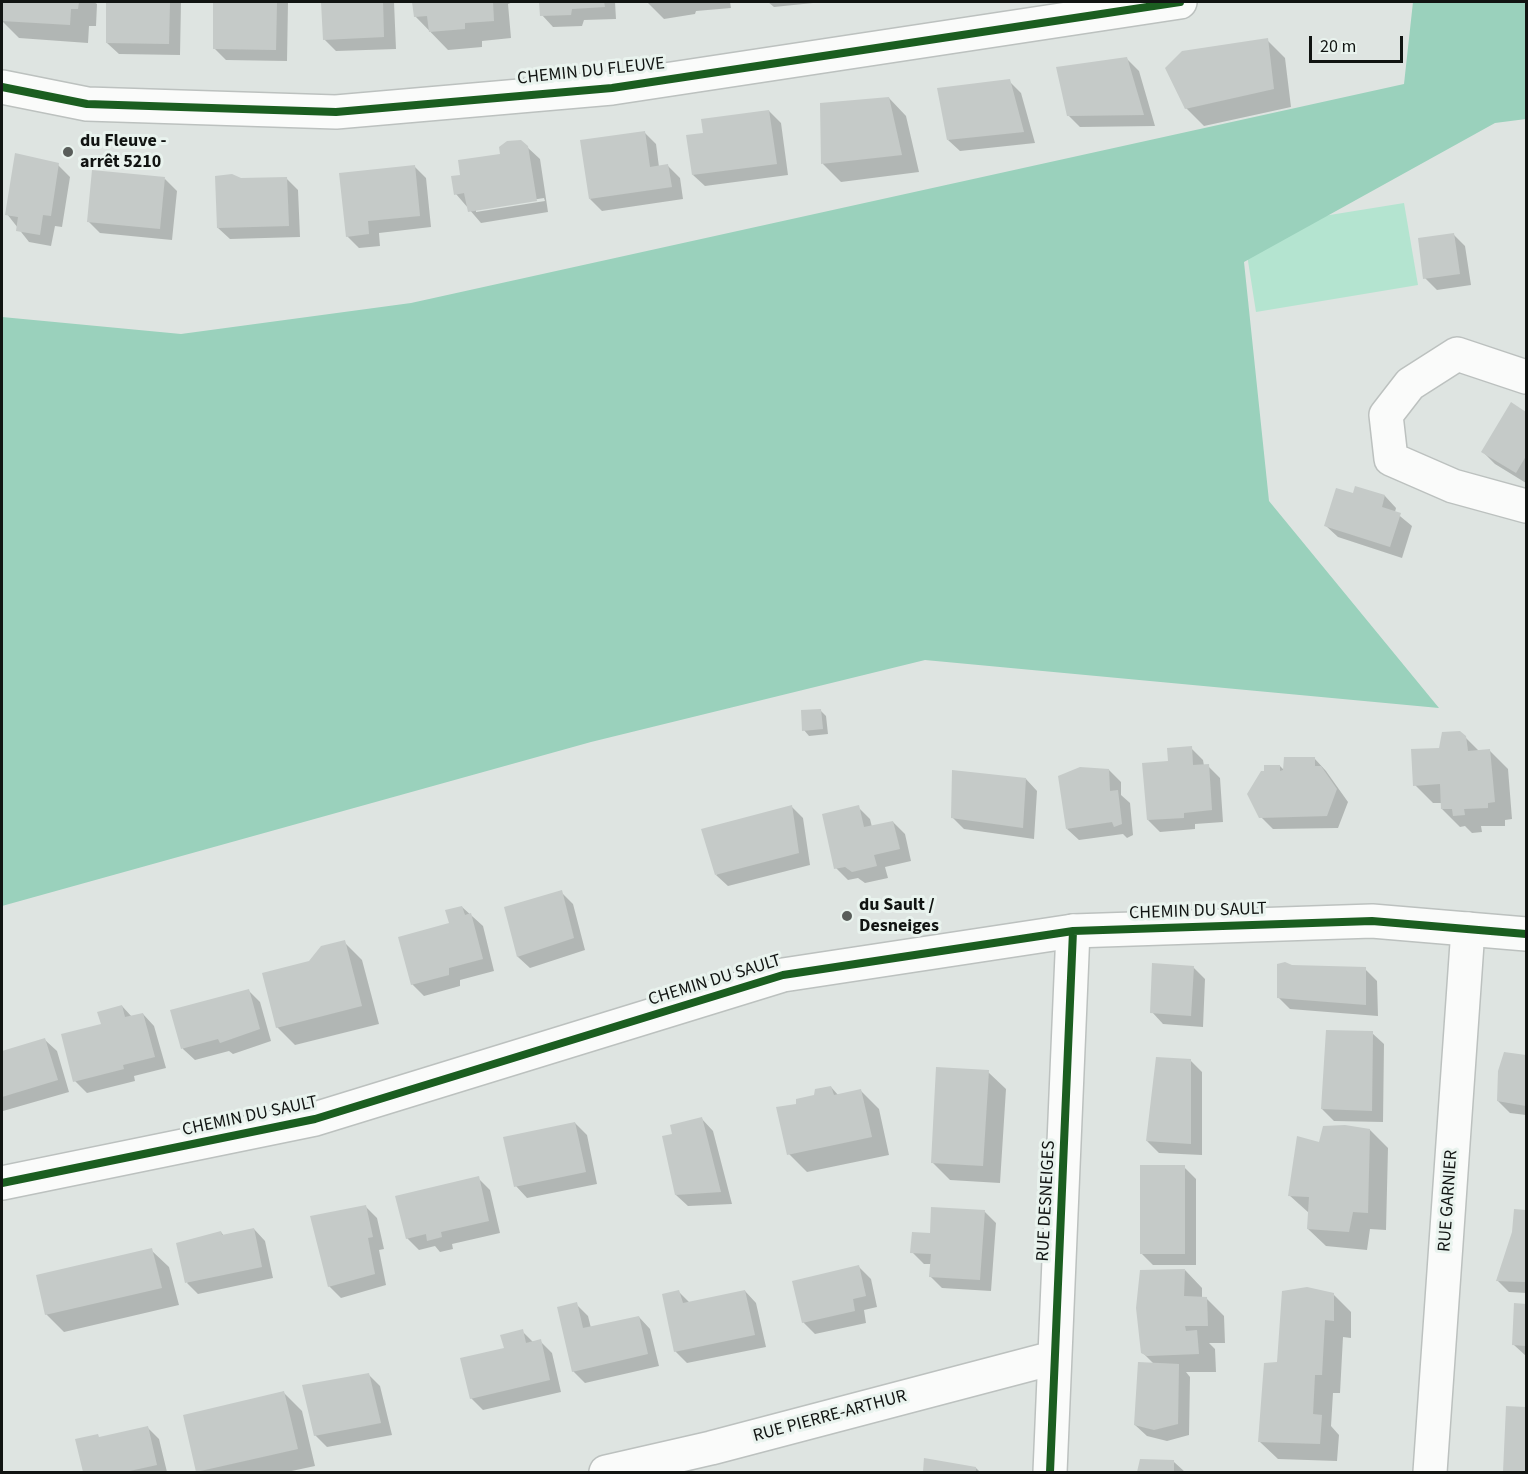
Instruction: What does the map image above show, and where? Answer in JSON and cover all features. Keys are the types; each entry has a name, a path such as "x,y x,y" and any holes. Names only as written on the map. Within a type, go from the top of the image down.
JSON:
{"street":[{"name":"CHEMIN DU FLEUVE","path":"2,87 87,104 336,112 612,88 1180,2"},
{"path":"1527,377 1456,354 1410,384 1386,415 1391,459 1453,486 1527,506"},
{"name":"CHEMIN DU SAULT","path":"2,1184 315,1119 783,975 1073,931 1372,921 1527,934"},
{"name":"RUE GARNIER","path":"1430,1473 1468,929"},
{"name":"RUE DESNEIGES","path":"1050,1473 1053,1358 1073,931"},
{"name":"RUE PIERRE-ARTHUR","path":"606,1473 712,1460 1053,1358"}],"green space":[{"path":"1413,2 1526,2 1526,119 1495,123 1244,262 1269,501 1439,708 925,660 591,742 2,906 2,317 181,334 411,303 1404,84"},
{"path":"1404,203 1418,285 1256,312 1243,229"}],"building":[{"path":"2,2 79,2 78,9 71,9 70,25 2,21"},
{"path":"106,2 170,2 169,44 106,43"},
{"path":"213,2 277,2 276,50 213,49"},
{"path":"321,2 383,2 384,37 323,40"},
{"path":"412,2 493,2 494,21 465,23 465,29 429,32 427,16 414,17"},
{"path":"539,2 604,2 605,7 572,9 571,15 540,16"},
{"path":"1268,38 1274,89 1185,109 1165,68 1182,51"},
{"path":"1127,57 1144,115 1067,116 1056,67"},
{"path":"1010,79 1024,132 947,140 937,88"},
{"path":"889,97 902,155 821,164 820,103"},
{"path":"769,110 777,164 692,175 686,135 703,133 701,119"},
{"path":"645,131 650,167 668,164 672,187 589,199 580,140"},
{"path":"521,140 528,146 537,201 468,212 464,193 454,195 451,176 460,175 458,160 500,154 499,147 507,141"},
{"path":"15,153 59,163 51,216 43,215 40,235 16,231 18,217 5,215"},
{"path":"415,165 420,216 368,221 369,234 346,237 339,173"},
{"path":"92,170 165,177 160,229 87,222"},
{"path":"232,174 241,178 287,177 289,226 217,228 215,176"},
{"path":"1454,233 1460,274 1423,279 1418,238"},
{"path":"1511,402 1526,412 1526,456 1516,473 1481,452"},
{"path":"1355,486 1385,495 1382,507 1401,513 1390,547 1324,526 1336,488 1353,493"},
{"path":"821,709 823,729 802,731 801,710"},
{"path":"1460,731 1466,736 1468,751 1490,749 1495,802 1488,803 1488,808 1464,809 1465,815 1453,816 1452,809 1441,809 1440,784 1413,786 1411,749 1439,748 1442,732"},
{"path":"1192,746 1193,765 1209,764 1212,810 1184,813 1184,818 1147,820 1142,763 1168,761 1167,748"},
{"path":"1284,757 1315,757 1315,766 1321,766 1337,789 1327,816 1259,818 1247,794 1261,771 1264,771 1264,765 1280,765 1280,771 1283,770"},
{"path":"1080,767 1109,769 1110,791 1118,790 1122,824 1114,827 1112,822 1066,829 1058,776"},
{"path":"952,770 1026,778 1023,828 951,818"},
{"path":"792,805 799,853 715,875 701,829"},
{"path":"859,805 864,827 893,821 900,849 874,855 877,866 852,872 845,867 834,869 822,814"},
{"path":"562,890 574,938 517,957 504,907"},
{"path":"462,906 465,915 471,913 483,959 449,968 449,975 411,985 398,937 449,923 445,910"},
{"path":"345,940 362,1006 276,1028 262,973 309,961 321,946"},
{"path":"1285,962 1292,965 1366,967 1366,1005 1277,998 1277,964"},
{"path":"1152,963 1194,966 1191,1016 1150,1013"},
{"path":"249,989 260,1029 220,1043 218,1039 181,1049 170,1010"},
{"path":"122,1005 125,1017 143,1013 155,1057 123,1065 124,1069 73,1082 61,1034 101,1024 97,1012"},
{"path":"1326,1030 1373,1031 1372,1111 1321,1109"},
{"path":"45,1038 58,1080 2,1097 2,1051"},
{"path":"1504,1052 1526,1055 1526,1106 1497,1101 1498,1071"},
{"path":"1156,1057 1191,1059 1191,1144 1146,1141"},
{"path":"936,1067 989,1070 983,1166 931,1163"},
{"path":"831,1086 834,1095 861,1089 872,1137 787,1155 776,1107 796,1104 796,1099 814,1095 815,1089"},
{"path":"702,1117 721,1192 675,1195 662,1136 672,1134 670,1125"},
{"path":"575,1122 586,1172 514,1187 503,1137"},
{"path":"1345,1125 1370,1129 1368,1213 1353,1212 1349,1232 1307,1229 1309,1197 1288,1196 1297,1136 1319,1142 1323,1126"},
{"path":"1140,1165 1185,1165 1185,1254 1140,1254"},
{"path":"479,1176 489,1221 441,1232 442,1237 427,1241 426,1234 406,1239 395,1196"},
{"path":"366,1205 373,1237 368,1238 375,1274 328,1287 310,1216"},
{"path":"931,1207 985,1210 980,1280 929,1277 931,1254 910,1253 912,1232 930,1233"},
{"path":"1514,1209 1526,1210 1526,1282 1496,1281 1512,1232"},
{"path":"254,1228 262,1267 185,1283 176,1243 221,1231 222,1235"},
{"path":"152,1248 162,1288 45,1315 36,1275"},
{"path":"859,1265 866,1296 853,1299 855,1311 802,1323 792,1281"},
{"path":"1185,1269 1184,1296 1207,1297 1208,1326 1185,1326 1186,1331 1197,1330 1199,1354 1147,1356 1141,1353 1136,1308 1140,1270"},
{"path":"1307,1287 1334,1293 1334,1321 1325,1320 1322,1375 1315,1375 1313,1414 1322,1415 1320,1444 1258,1442 1264,1363 1277,1362 1282,1291"},
{"path":"679,1290 683,1303 745,1290 755,1335 674,1352 662,1294"},
{"path":"577,1302 583,1328 639,1316 648,1354 572,1372 557,1307"},
{"path":"1514,1303 1526,1304 1526,1346 1512,1345"},
{"path":"523,1329 526,1343 541,1339 550,1380 470,1399 460,1358 504,1348 500,1335"},
{"path":"1138,1362 1179,1364 1178,1424 1154,1430 1134,1425"},
{"path":"369,1373 381,1423 314,1436 302,1385"},
{"path":"284,1391 298,1449 196,1472 183,1415"},
{"path":"1506,1406 1526,1407 1526,1472 1503,1472"},
{"path":"148,1426 157,1465 125,1472 83,1472 75,1439 98,1434 99,1437"},
{"path":"924,1458 976,1467 976,1472 923,1472"},
{"path":"1140,1459 1174,1460 1174,1472 1137,1472"}],"cycle path":[{"path":"2,87 87,104 336,112 612,88 1180,2"},
{"path":"2,1183 315,1119 783,975 1073,931 1372,921 1526,934"},
{"path":"1050,1472 1073,931"}],"place":[{"name":"du Fleuve - arrêt 5210","path":"68,152"},
{"name":"du Sault / Desneiges","path":"847,916"}]}
